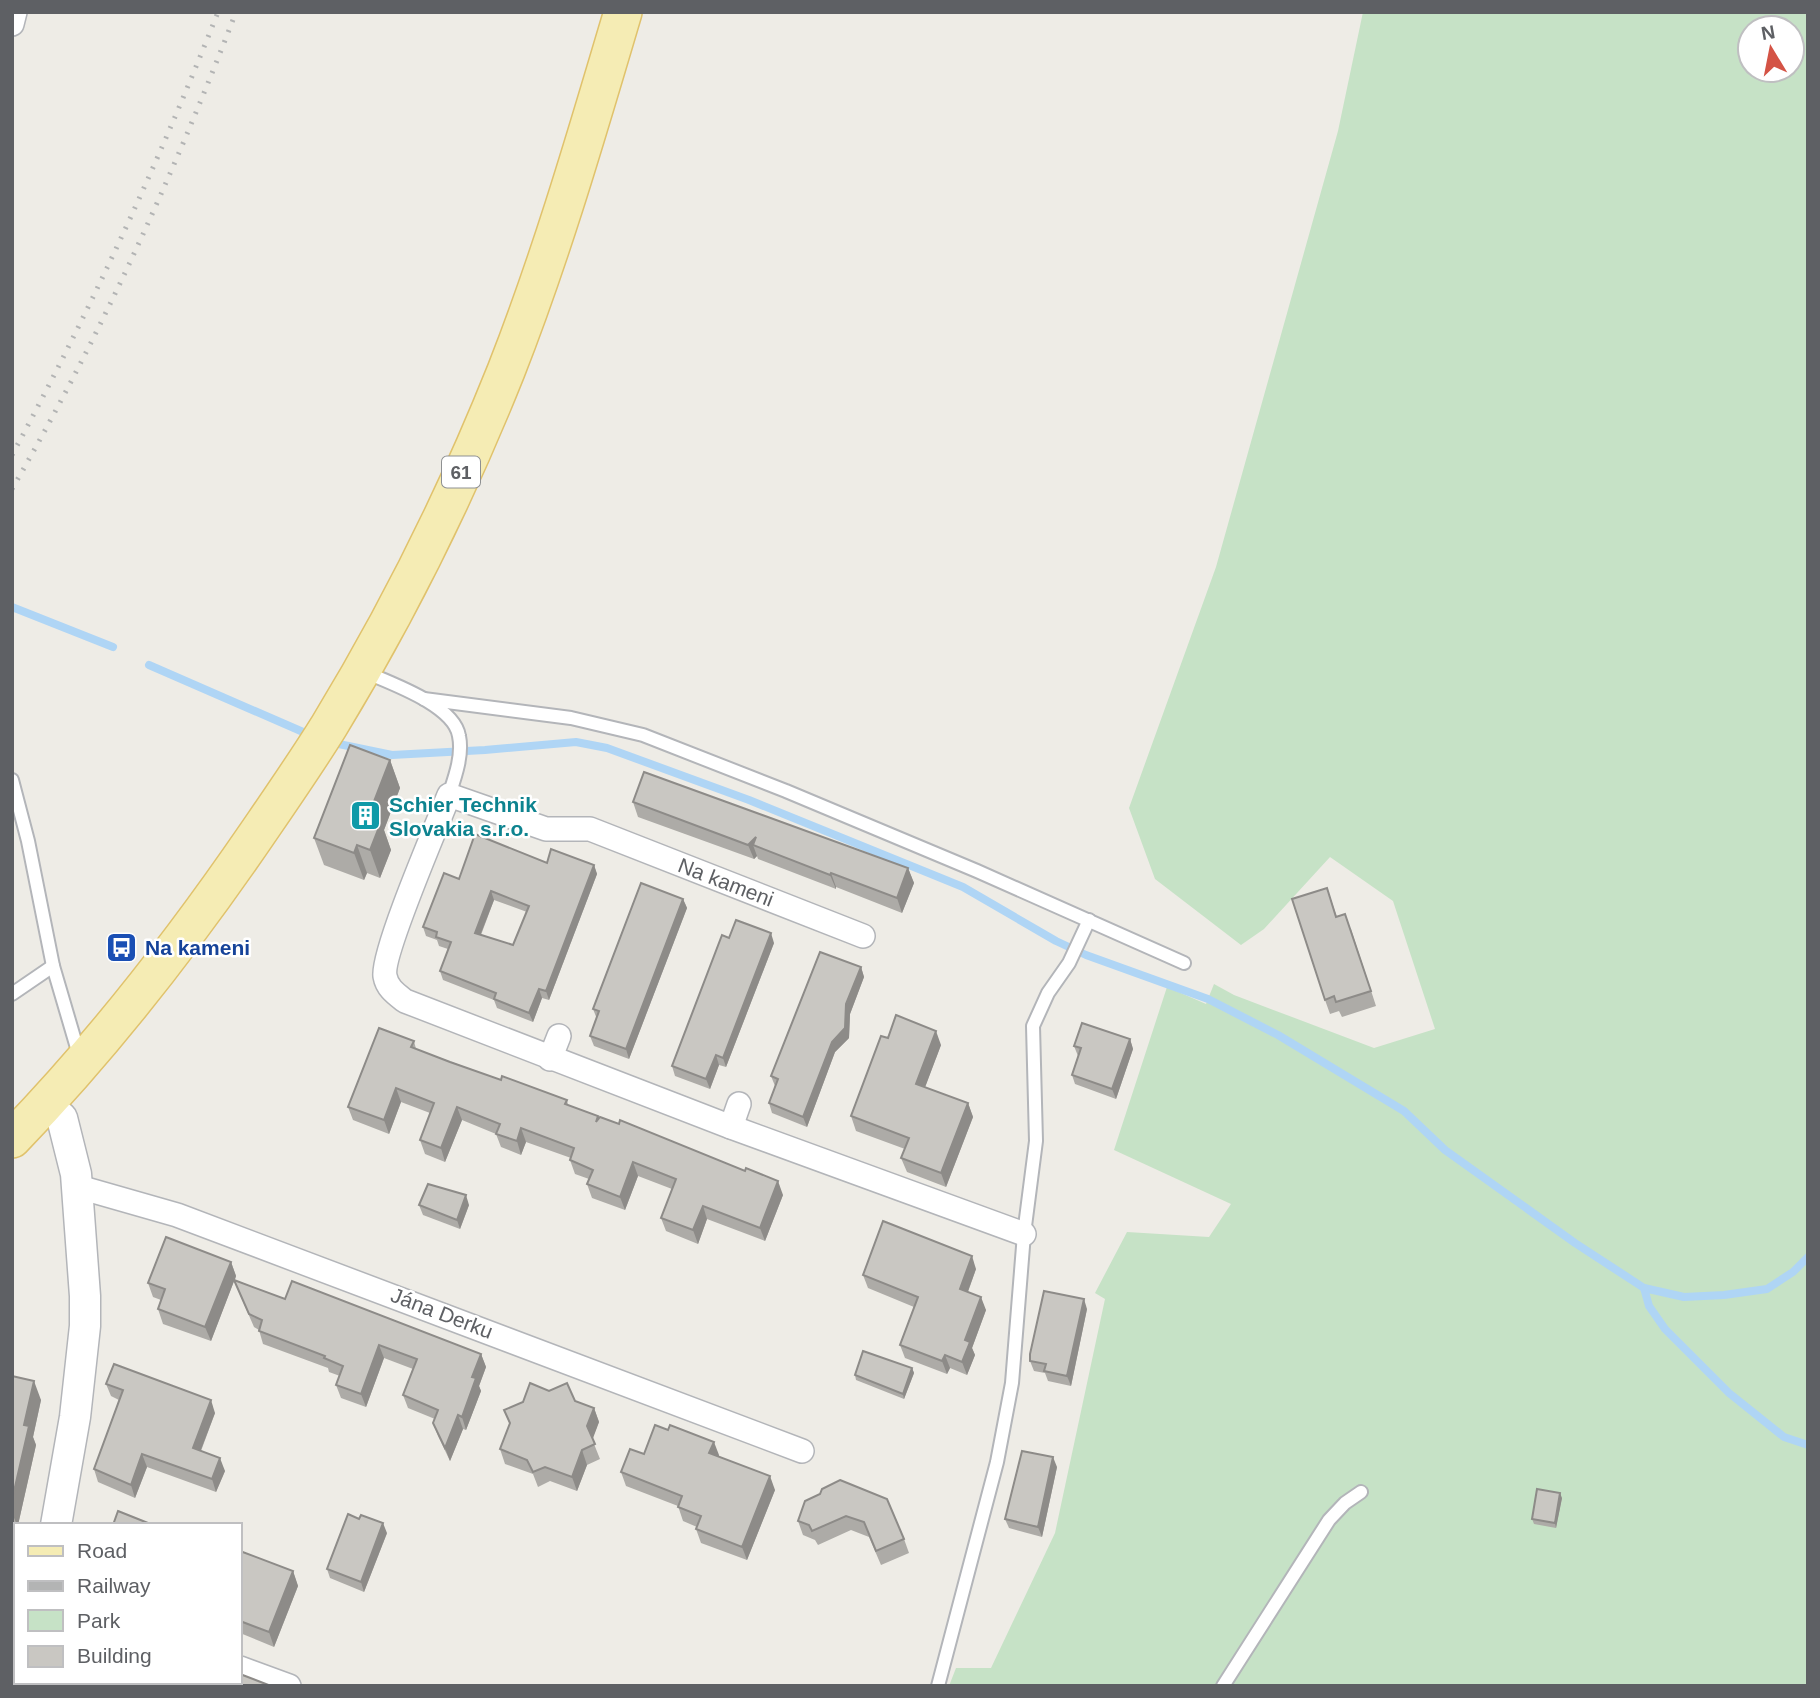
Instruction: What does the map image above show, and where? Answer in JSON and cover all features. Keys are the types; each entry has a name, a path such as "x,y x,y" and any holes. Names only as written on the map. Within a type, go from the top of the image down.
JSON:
{"main road":[{"name":"61","path":"12,1139 82,1064 199,918 323,736 362,671 452,493 506,371 566,197 623,12"}],"street":[{"path":"12,24 15,12"},
{"path":"449,795 385,962 384,976 389,988 405,1001 550,1059 1024,1234"},
{"name":"Na kameni","path":"449,795 546,829 590,829 863,936"},
{"path":"550,1059 559,1036"},
{"path":"46,1104 62,1118 79,1186 85,1325 75,1417 56,1523"},
{"path":"731,1127 739,1104"},
{"name":"Jána Derku","path":"79,1186 190,1219 802,1451"},
{"path":"242,1669 289,1686"}],"lane":[{"path":"362,671 424,699 447,715 454,724 460,736 457,770 449,795"},
{"path":"424,699 571,718 643,735 799,797 1184,963"},
{"path":"12,780 28,841 53,966 82,1064"},
{"path":"939,1686 984,1515 1012,1383 1024,1234 1036,1141 1033,1026 1048,993 1069,962 1089,920"},
{"path":"12,995 53,966"},
{"path":"1223,1686 1329,1520 1345,1503 1361,1492"}],"green space":[{"path":"1363,12 1808,12 1808,1686 949,1686 956,1668 991,1668 1055,1533 1105,1299 1095,1293 1127,1232 1209,1237 1231,1204 1114,1150 1167,987 1206,1004 1214,984 1234,995 1374,1048 1435,1029 1393,901 1330,857 1264,929 1241,945 1155,879 1129,808 1216,567 1338,131"}],"building":[{"path":"350,745 390,760 368,817 381,822 370,850 357,845 354,853 314,838"},
{"path":"644,772 908,868 897,898 753,845 756,837 748,845 633,802"},
{"path":"475,834 547,863 551,849 594,865 546,991 539,989 529,1013 494,999 496,993 440,971 451,942 436,937 437,932 423,927 444,873 459,879","holes":["491,891 529,906 513,945 475,933"]},
{"path":"641,883 683,899 626,1049 590,1036 599,1011 593,1009"},
{"path":"1327,888 1336,917 1345,914 1371,991 1336,1002 1334,996 1325,1000 1292,899"},
{"path":"736,920 771,933 723,1058 716,1055 706,1079 672,1066 722,935 729,938"},
{"path":"820,952 861,967 846,1004 845,1028 832,1042 803,1117 769,1103 778,1079 771,1076"},
{"path":"896,1015 936,1031 916,1084 968,1103 941,1173 901,1158 909,1138 851,1116 881,1036 888,1038"},
{"path":"1082,1023 1130,1039 1112,1089 1072,1075 1081,1048 1074,1046"},
{"path":"379,1028 414,1041 411,1047 450,1062 501,1080 502,1076 567,1100 565,1104 598,1116 596,1122 600,1117 619,1124 620,1120 745,1171 746,1168 778,1181 760,1228 703,1206 693,1230 661,1218 676,1179 633,1162 620,1197 587,1184 593,1170 570,1160 574,1148 521,1128 517,1141 496,1134 500,1124 457,1107 441,1148 420,1140 434,1103 396,1088 384,1120 348,1107"},
{"path":"428,1184 466,1195 457,1220 419,1205"},
{"path":"883,1221 972,1256 960,1289 981,1297 965,1340 970,1342 962,1362 945,1355 942,1361 900,1345 918,1297 863,1275"},
{"path":"166,1237 231,1262 205,1327 158,1309 165,1289 148,1283"},
{"path":"234,1280 285,1299 292,1281 481,1354 472,1377 476,1378 462,1417 458,1415 445,1448 433,1423 438,1410 403,1395 417,1359 379,1345 361,1394 336,1385 343,1366 324,1358 325,1356 259,1331 262,1320 249,1314"},
{"path":"1044,1291 1084,1299 1067,1376 1044,1371 1046,1364 1030,1361"},
{"path":"863,1351 912,1368 903,1394 855,1375"},
{"path":"114,1364 211,1400 193,1448 220,1458 212,1479 142,1454 131,1485 94,1469 123,1390 106,1384"},
{"path":"12,1376 34,1381 24,1425 29,1426 12,1500"},
{"path":"530,1383 549,1391 567,1383 575,1401 594,1408 587,1426 595,1444 582,1450 572,1477 545,1467 533,1472 527,1460 500,1449 510,1423 504,1410 523,1402"},
{"path":"655,1425 668,1430 670,1425 714,1442 709,1453 770,1476 742,1547 696,1529 701,1516 678,1507 682,1496 621,1472 630,1449 644,1454"},
{"path":"1022,1451 1053,1457 1038,1527 1005,1519"},
{"path":"840,1480 887,1499 904,1539 876,1551 864,1522 846,1516 812,1531 809,1525 798,1521 805,1501"},
{"path":"1537,1489 1560,1493 1555,1523 1532,1519"},
{"path":"118,1511 148,1523 114,1523"},
{"path":"348,1514 359,1519 361,1515 383,1523 361,1582 327,1569"},
{"path":"242,1552 293,1571 269,1632 242,1622"},
{"path":"242,1675 271,1686 166,1684 242,1684"}],"waterway":[{"path":"12,607 113,647"},
{"path":"149,665 310,735"},
{"path":"329,742 392,755 576,742 607,748 749,800 963,887 1056,941 1086,955 1208,999 1278,1035 1404,1111 1445,1150 1575,1243 1644,1288 1684,1297 1767,1289 1793,1272 1808,1257"},
{"path":"1644,1288 1649,1306 1665,1329 1729,1393 1784,1437 1808,1445"}],"railway":[{"path":"12,455 122,236 218,12"},
{"path":"12,489 105,315 161,195 236,12"}],"place":[{"name":"Schier Technik Slovakia s.r.o.","path":"366,816"},
{"name":"Na kameni","path":"122,947"}]}
